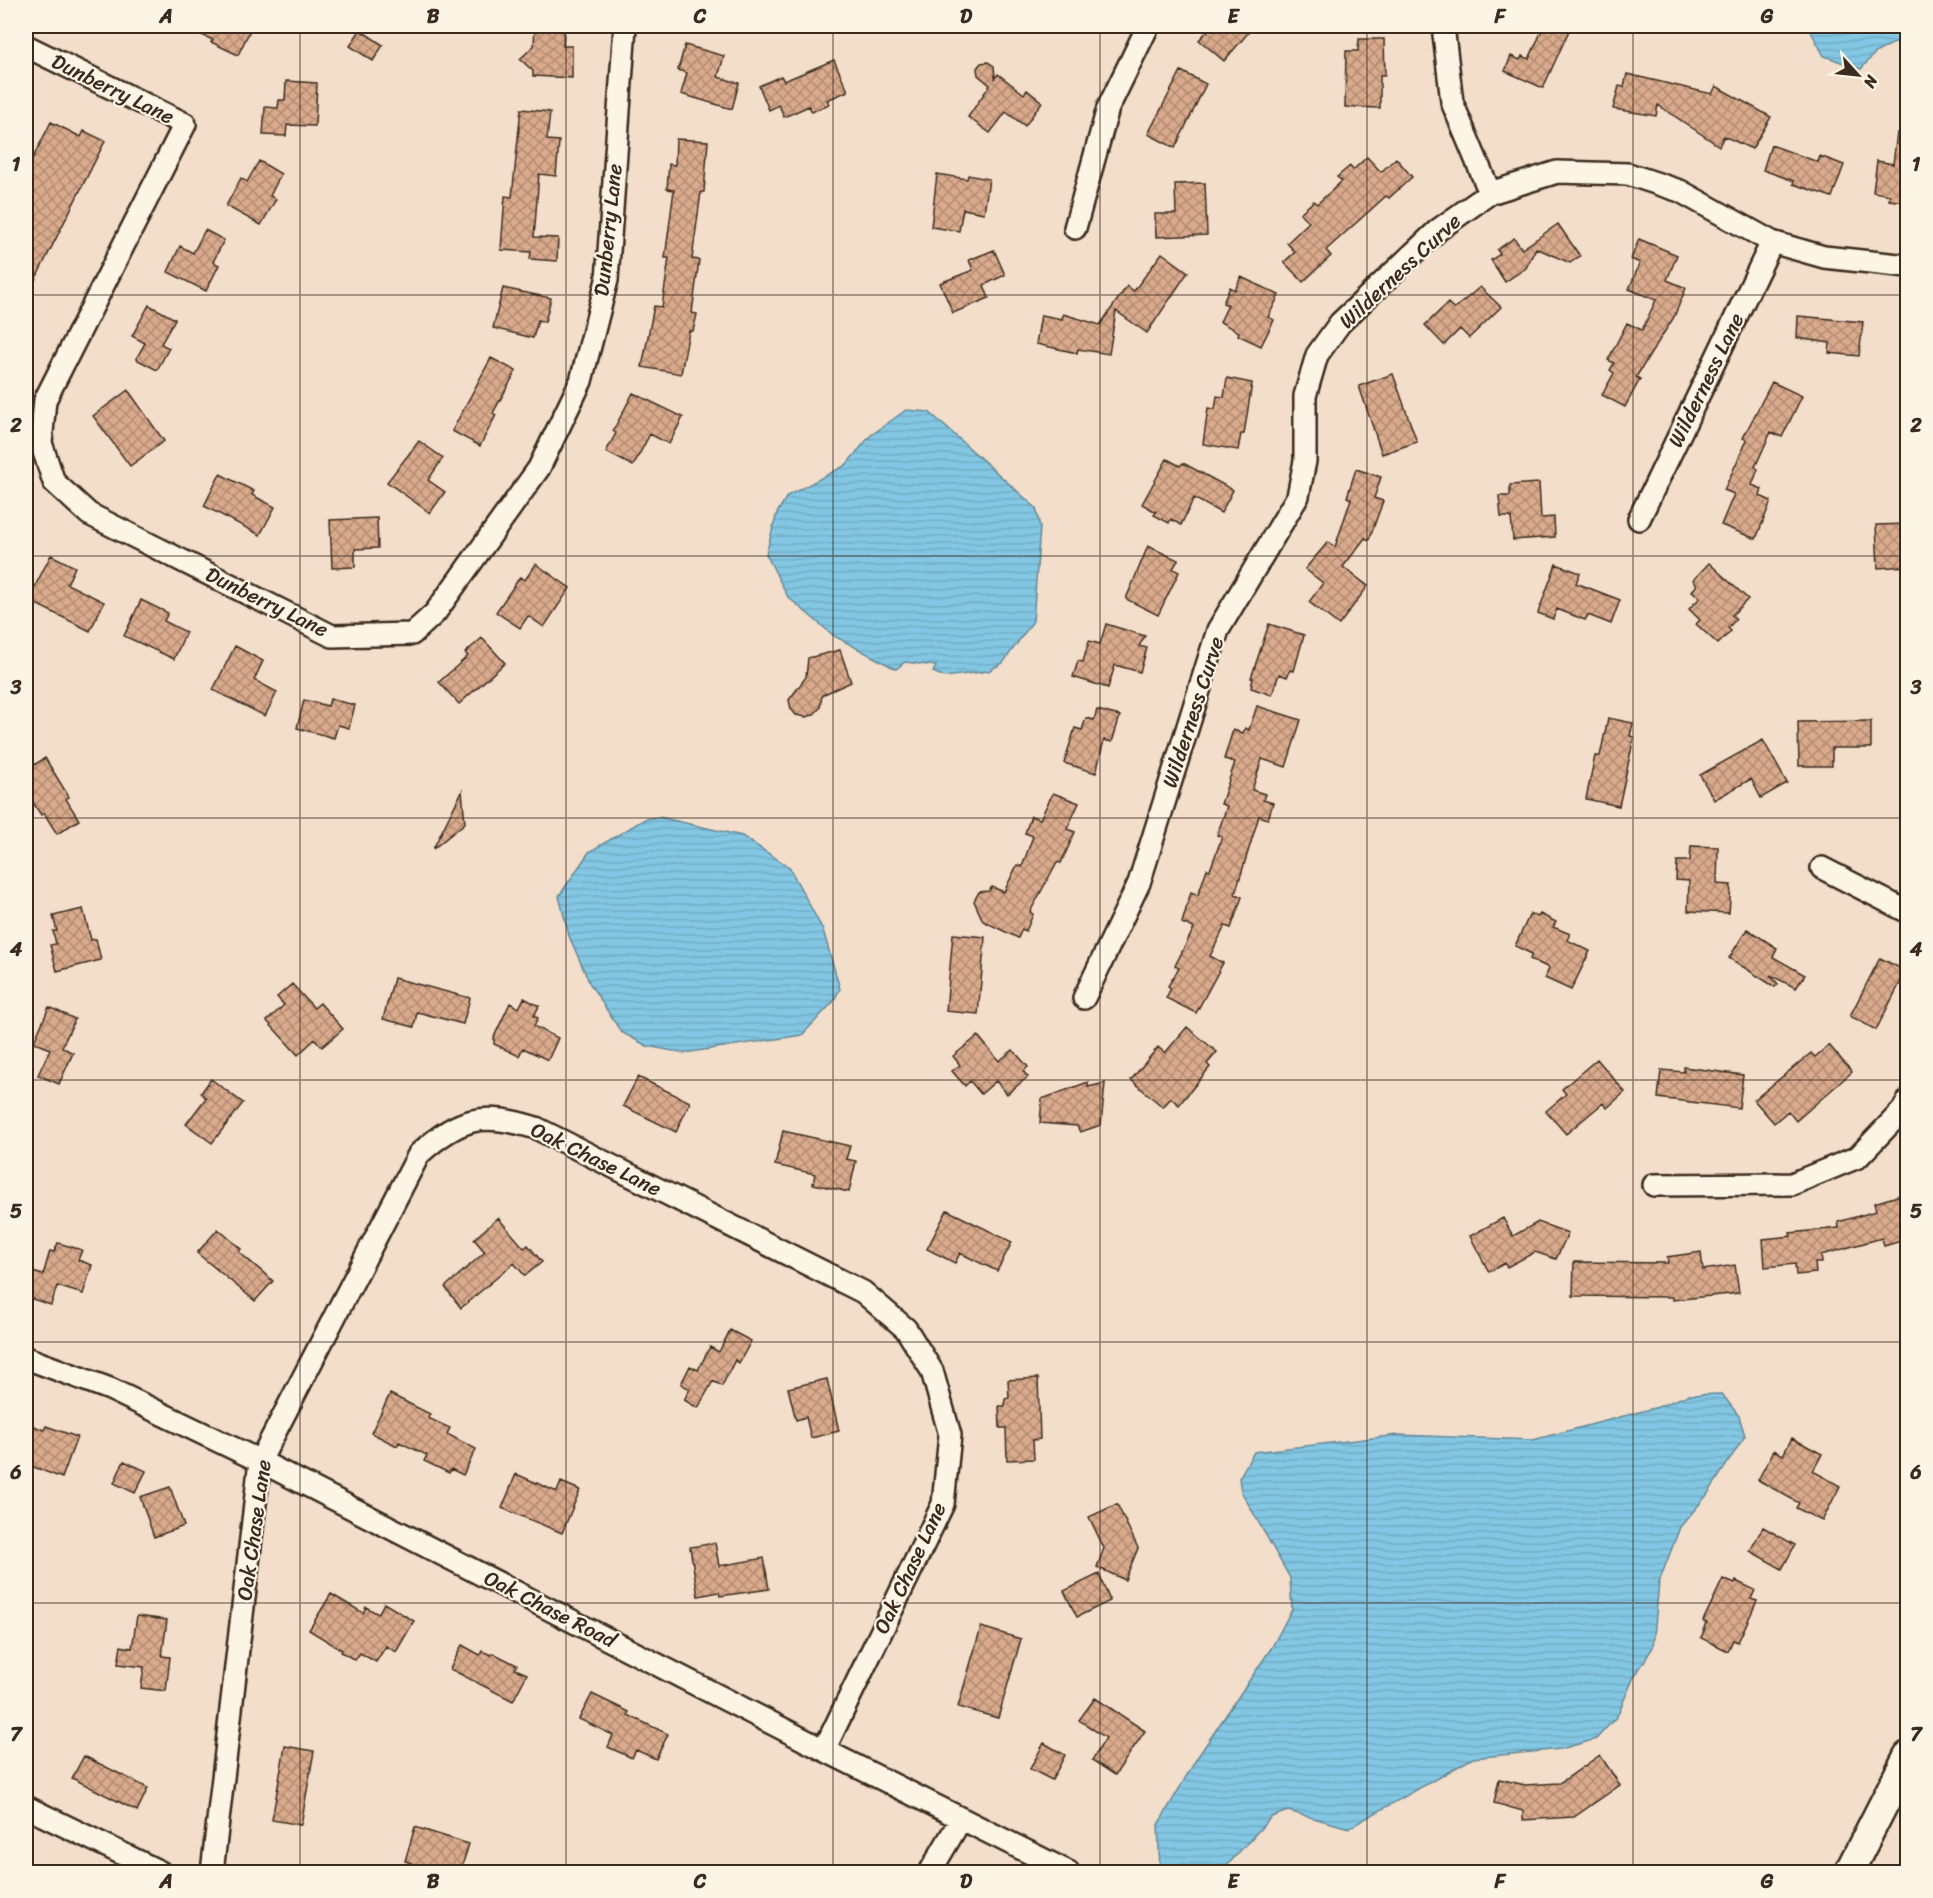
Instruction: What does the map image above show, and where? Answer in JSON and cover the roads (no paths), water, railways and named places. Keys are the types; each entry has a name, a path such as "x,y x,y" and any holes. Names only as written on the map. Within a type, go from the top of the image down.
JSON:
{"street":[{"name":"Dunberry Lane","path":"26,46 185,124 45,400 41,443 54,482 89,514 332,636 412,634 435,613 538,468 580,381 607,280 626,26"},
{"path":"1075,228 1108,108 1148,26"},
{"path":"1443,26 1452,102 1490,193"},
{"name":"Wilderness Curve","path":"1084,998 1139,883 1218,630 1298,496 1305,461 1305,396 1317,355 1340,322 1438,230 1490,193 1557,172 1629,174 1680,191 1772,242 1824,257 1908,266"},
{"name":"Wilderness Lane","path":"1639,519 1772,242"},
{"path":"1822,868 1908,912"},
{"path":"1654,1185 1792,1184 1858,1157 1903,1110 1908,1101"},
{"name":"Oak Chase Lane","path":"212,1872 260,1461 419,1154 442,1134 471,1120 506,1119 536,1128 863,1292 906,1329 932,1371 950,1435 943,1504 824,1750"},
{"name":"Oak Chase Road","path":"26,1358 110,1389 260,1461 824,1750 1068,1872"},
{"path":"1849,1872 1901,1785 1908,1756"},
{"path":"26,1807 160,1872"},
{"path":"930,1872 961,1819"}],"water":[{"path":"1808,26 1907,26 1907,36 1875,53 1861,69 1824,56"},
{"path":"906,410 929,412 1036,508 1040,527 1033,621 1003,663 988,671 945,677 933,672 936,666 905,662 896,669 834,636 788,597 766,554 777,513 787,496 846,465 870,436"},
{"path":"659,817 742,836 789,867 823,930 840,989 833,1002 802,1035 684,1053 647,1046 621,1032 590,984 569,936 559,896 589,852 645,819"},
{"path":"1722,1394 1739,1416 1745,1436 1707,1495 1680,1527 1659,1582 1653,1647 1633,1679 1617,1716 1596,1739 1561,1749 1473,1758 1349,1828 1288,1811 1271,1817 1221,1872 1163,1872 1160,1869 1158,1825 1197,1758 1272,1647 1292,1609 1290,1578 1241,1491 1239,1478 1254,1452 1398,1435 1533,1440 1658,1407 1688,1395"}]}
